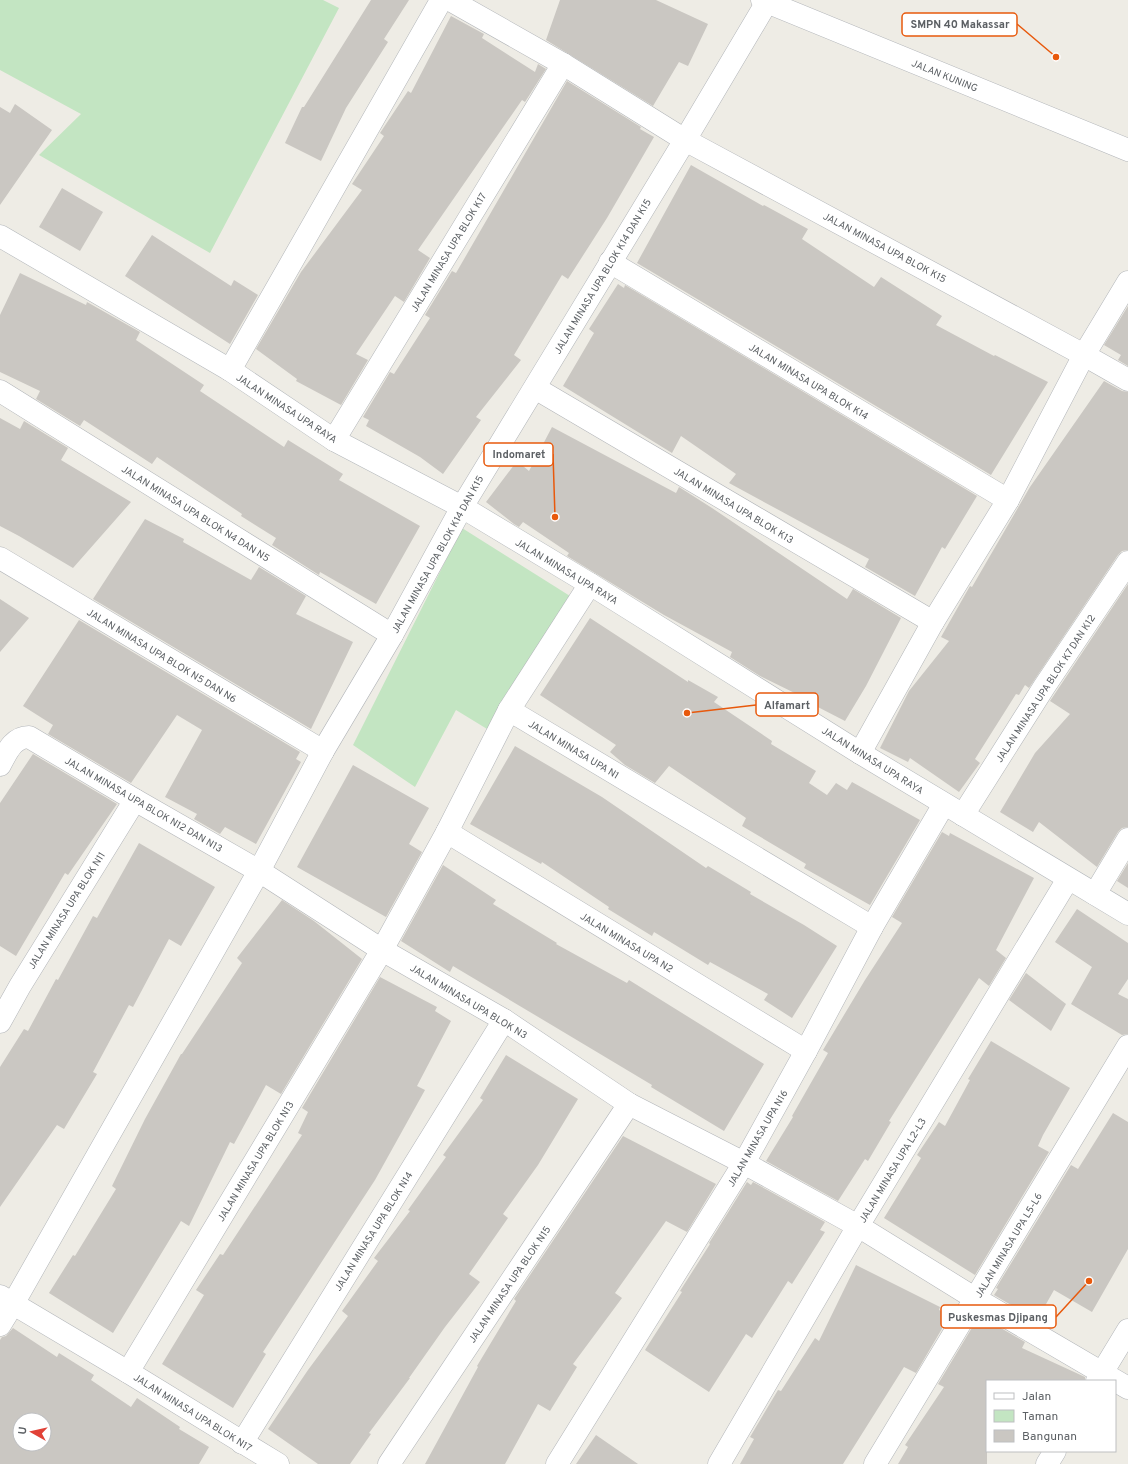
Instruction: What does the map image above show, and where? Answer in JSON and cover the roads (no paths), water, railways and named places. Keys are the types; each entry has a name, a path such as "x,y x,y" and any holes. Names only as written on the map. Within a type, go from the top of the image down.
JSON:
{"street":[{"path":"230,370 442,0"},
{"name":"JALAN MINASA UPA BLOK K15","path":"450,0 563,64 685,140 1128,380"},
{"name":"JALAN MINASA UPA BLOK K14 DAN K15","path":"0,1325 7,1300 259,871 323,751 392,635 462,507 685,140 764,1"},
{"name":"JALAN KUNING","path":"764,1 1128,150"},
{"name":"JALAN MINASA UPA BLOK K17","path":"334,440 563,64"},
{"name":"JALAN MINASA UPA RAYA","path":"0,236 230,370 334,440 462,507 590,584 860,753 1128,914"},
{"name":"JALAN MINASA UPA BLOK K14","path":"610,262 1008,500"},
{"path":"860,753 933,622 1008,500 1084,355 1128,282"},
{"name":"JALAN MINASA UPA BLOK K13","path":"534,388 933,622"},
{"name":"JALAN MINASA UPA BLOK N4 DAN N5","path":"3,398 392,635"},
{"name":"JALAN MINASA UPA BLOK N5 DAN N6","path":"0,558 323,751"},
{"name":"JALAN MINASA UPA BLOK K7 DAN K12","path":"964,815 1044,687 1128,562"},
{"path":"382,950 447,832 510,710 590,584"},
{"name":"JALAN MINASA UPA N1","path":"510,710 872,927"},
{"name":"JALAN MINASA UPA BLOK N12 DAN N13","path":"0,765 14,743 23,737 29,737 259,871"},
{"name":"JALAN MINASA UPA BLOK N11","path":"0,1022 20,986 135,800"},
{"name":"JALAN MINASA UPA N16","path":"557,1464 744,1163 806,1052 872,927 944,804"},
{"name":"JALAN MINASA UPA N2","path":"447,832 806,1052"},
{"path":"1095,894 1128,839"},
{"name":"JALAN MINASA UPA BLOK N3","path":"259,871 382,950 504,1020 629,1104 744,1163 858,1226 1099,1377"},
{"name":"JALAN MINASA UPA L2-L3","path":"719,1464 858,1226 1068,879"},
{"name":"JALAN MINASA UPA BLOK N13","path":"128,1372 382,950"},
{"name":"JALAN MINASA UPA BLOK N14","path":"242,1443 504,1020"},
{"name":"JALAN MINASA UPA L5-L6","path":"875,1464 1128,1046"},
{"name":"JALAN MINASA UPA BLOK N15","path":"389,1464 629,1104"},
{"name":"JALAN MINASA UPA BLOK N17","path":"7,1300 278,1464"},
{"path":"1099,1377 1128,1330"},
{"name":"JALAN MINASA UPA BLOK N3","path":"1116,1383 1128,1388"},
{"path":"1047,1464 1054,1452"}],"place":[{"name":"SMPN 40 Makassar","path":"1056,57"},
{"name":"Indomaret","path":"555,517"},
{"name":"Alfamart","path":"687,713"},
{"name":"Puskesmas Djipang","path":"1089,1281"}]}
